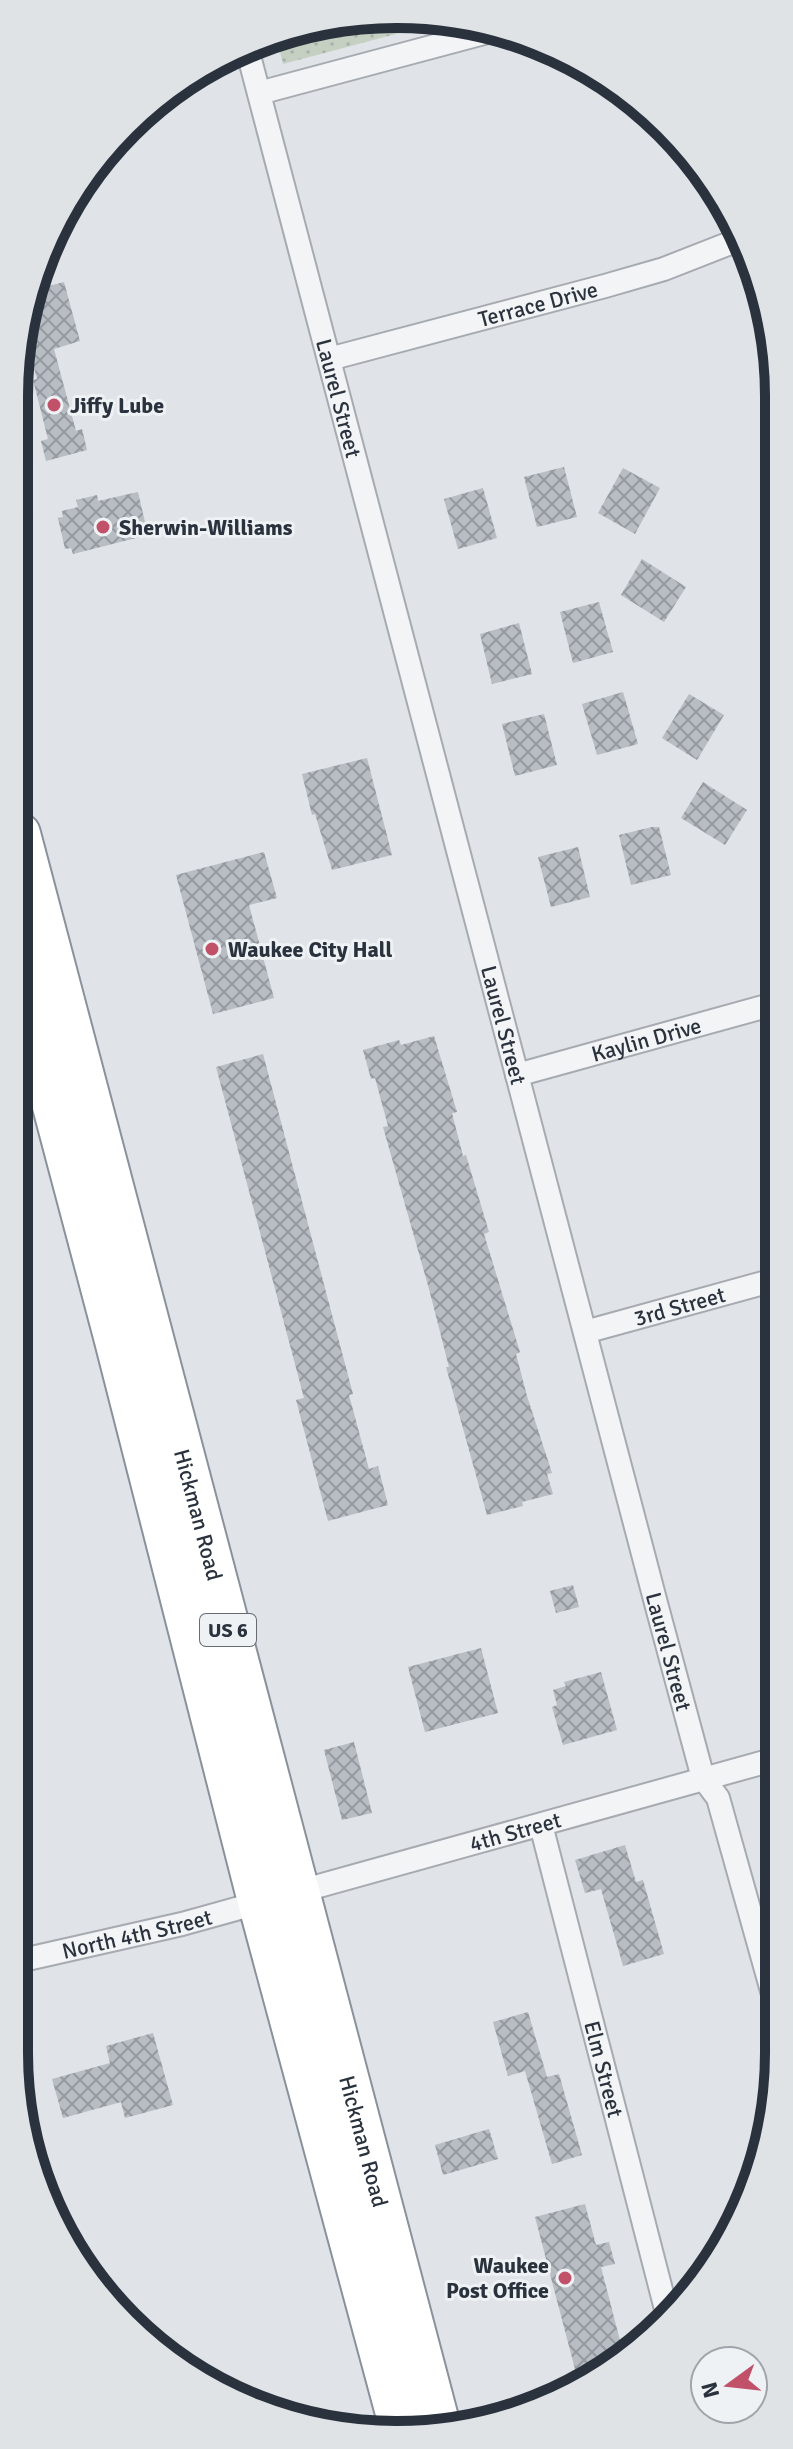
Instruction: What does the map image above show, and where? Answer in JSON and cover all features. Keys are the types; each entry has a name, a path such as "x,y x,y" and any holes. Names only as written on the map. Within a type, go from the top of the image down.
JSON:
{"highway":[{"name":"Hickman Road","path":"28,871 278,1896 399,2421"},
{"name":"Hickman Road","path":"28,1008 116,1340 278,1896 437,2419"}],"street":[{"path":"259,93 472,36"},
{"name":"Laurel Street","path":"250,59 703,1778 718,1798 765,1966"},
{"name":"Terrace Drive","path":"329,359 635,278 731,242"},
{"name":"Kaylin Drive","path":"517,1075 765,1006"},
{"name":"3rd Street","path":"585,1332 765,1282"},
{"name":"4th Street","path":"278,1896 765,1762"},
{"name":"Elm Street","path":"541,1825 665,2305"},
{"name":"North 4th Street","path":"28,1959 182,1924 278,1896"}],"green space":[{"path":"416,29 283,64 279,48 301,41 348,31"}],"building":[{"path":"64,282 80,341 54,349 76,431 82,429 87,450 46,461 41,441 48,439 33,380 37,379 30,355 45,287"},
{"path":"564,467 577,517 537,527 524,477"},
{"path":"623,468 660,488 635,534 598,513"},
{"path":"483,488 497,538 458,549 444,499"},
{"name":"Sherwin-Williams","path":"138,492 148,535 73,554 71,548 65,549 58,518 63,517 62,511 78,507 76,500 97,495 98,501"},
{"path":"642,559 686,587 664,622 621,595"},
{"path":"599,602 613,652 573,663 560,612"},
{"path":"519,623 532,674 492,684 480,634"},
{"path":"623,692 638,744 597,755 582,704"},
{"path":"689,694 724,715 697,760 662,738"},
{"path":"544,714 557,765 515,776 502,724"},
{"path":"367,758 392,855 332,870 315,814 312,815 302,774"},
{"path":"703,782 747,810 725,845 681,818"},
{"path":"659,827 671,875 631,885 619,835"},
{"path":"578,847 590,897 551,907 538,857"},
{"path":"264,852 277,898 249,905 274,998 213,1014 176,875"},
{"path":"434,1036 457,1112 452,1113 463,1156 466,1155 489,1232 484,1234 520,1352 516,1354 527,1396 552,1473 547,1474 553,1494 487,1515 446,1367 449,1367 429,1289 383,1127 388,1126 375,1078 371,1079 363,1050 399,1040 401,1045"},
{"path":"263,1054 353,1394 349,1395 369,1469 378,1466 388,1505 328,1521 296,1400 304,1398 216,1067"},
{"path":"573,1585 579,1607 556,1613 550,1591"},
{"path":"481,1648 498,1713 425,1732 408,1667"},
{"path":"601,1672 617,1730 563,1745 552,1707 557,1705 553,1690 566,1686 564,1682"},
{"path":"354,1742 372,1813 342,1820 324,1750"},
{"path":"625,1845 636,1882 643,1880 664,1954 623,1966 601,1889 585,1893 575,1860"},
{"path":"528,2012 547,2077 559,2074 582,2155 552,2164 525,2071 508,2076 493,2022"},
{"path":"153,2033 173,2105 125,2118 121,2102 63,2118 52,2079 110,2063 106,2046"},
{"path":"489,2129 498,2159 443,2175 435,2145"},
{"path":"585,2204 596,2245 609,2242 615,2264 601,2267 621,2345 593,2364 575,2369 535,2217"}],"place":[{"name":"Jiffy Lube","path":"54,405"},
{"name":"Sherwin-Williams","path":"103,527"},
{"name":"Waukee City Hall","path":"212,949"},
{"name":"Waukee Post Office","path":"565,2278"}]}
